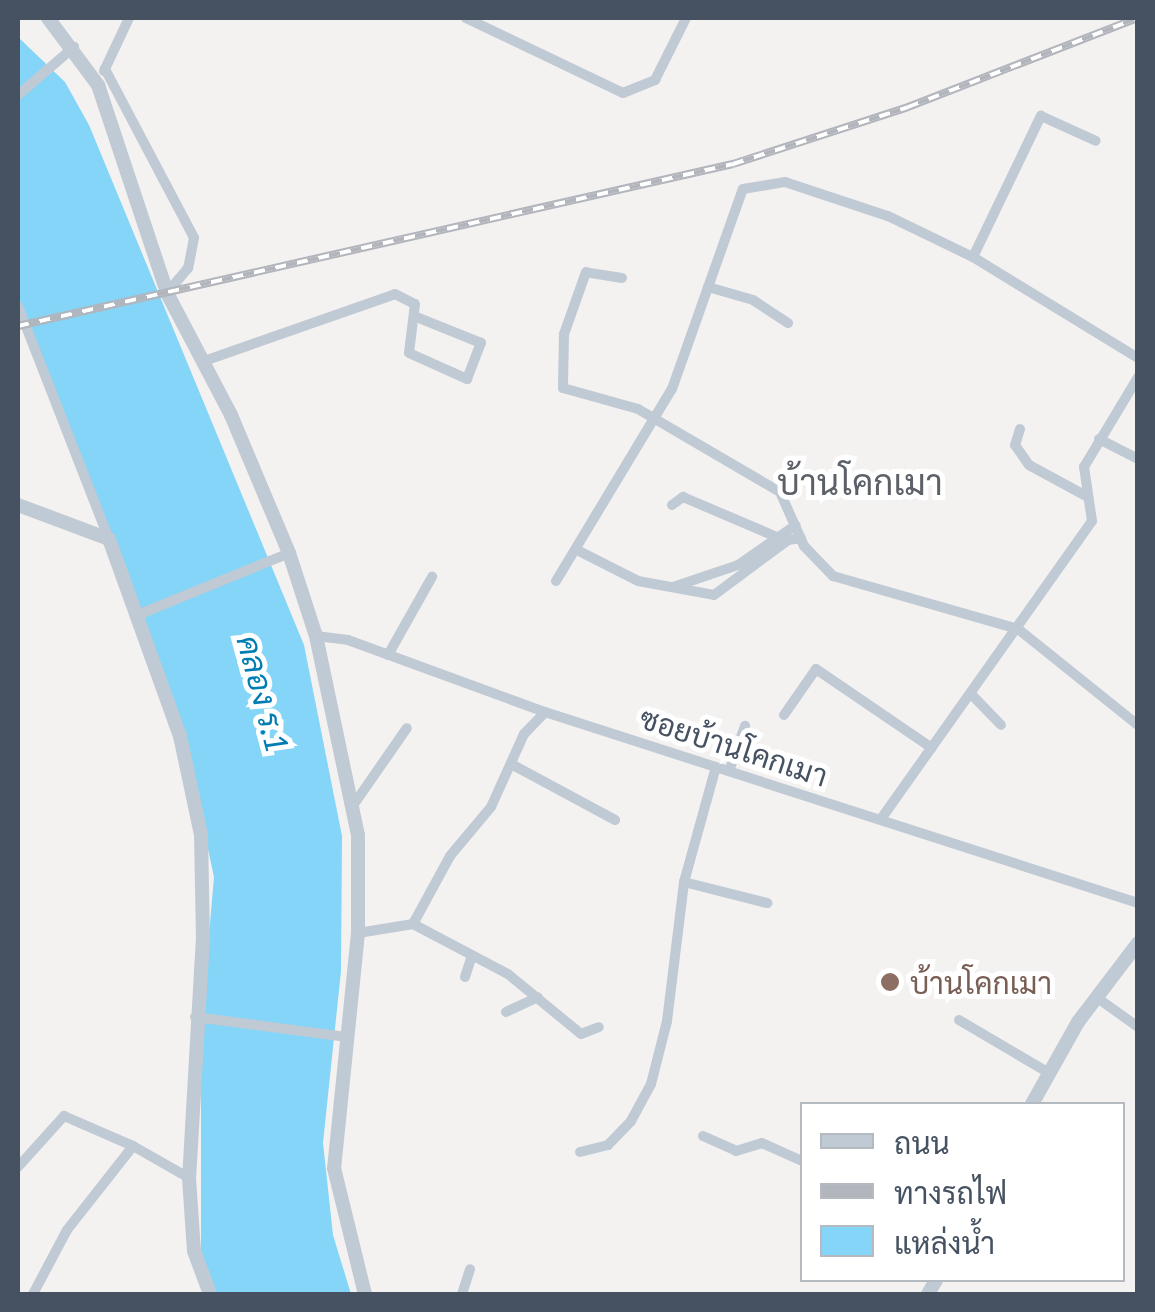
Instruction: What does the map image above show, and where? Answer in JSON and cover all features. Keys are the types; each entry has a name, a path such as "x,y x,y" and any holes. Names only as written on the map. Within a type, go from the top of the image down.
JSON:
{"street":[{"path":"48,18 74,46 98,85 167,294 207,360 316,636 358,835 358,933 334,1168 365,1294"},
{"path":"98,85 129,18"},
{"path":"466,18 623,93 655,80 686,18"},
{"path":"18,95 74,46"},
{"path":"105,69 194,238 188,268 167,294"},
{"path":"973,257 1041,116 1096,140"},
{"path":"556,581 655,422 743,189 785,182 888,216 973,257 1138,358"},
{"path":"622,278 586,272 564,334 563,388 638,409 780,492 814,562 833,576 1018,628 1138,725"},
{"path":"708,287 754,300 788,323"},
{"path":"207,360 389,294 411,298 414,316 409,354 467,379 481,343 414,316"},
{"path":"18,306 142,613 180,736 201,836 203,936 195,1017 190,1178 194,1252 210,1294"},
{"path":"881,819 1092,521 1084,467 1137,378"},
{"path":"1020,429 1014,444 1030,464 1086,496"},
{"path":"1099,439 1138,458"},
{"path":"672,505 683,497 776,537"},
{"path":"18,505 110,539"},
{"path":"667,588 738,565 796,525"},
{"path":"577,550 612,572 667,588 714,595 788,540 801,538"},
{"path":"142,613 282,556"},
{"path":"388,654 432,577"},
{"name":"ซอยบ้านโคกเมา","path":"316,636 388,654 546,712 1138,903"},
{"path":"784,715 816,669 932,748"},
{"path":"970,694 1001,726"},
{"path":"413,924 450,856 491,807 524,734 546,712"},
{"path":"728,771 745,726"},
{"path":"352,808 407,728"},
{"path":"512,765 616,820"},
{"path":"580,1152 608,1145 631,1121 651,1084 667,1021 684,882 716,767"},
{"path":"684,882 767,903"},
{"path":"358,933 413,924 470,958 508,974 580,1034 600,1026"},
{"path":"1033,1102 1096,998 1138,943"},
{"path":"465,977 470,958"},
{"path":"506,1012 538,997"},
{"path":"1096,998 1138,1027"},
{"path":"195,1017 346,1037"},
{"path":"959,1020 1050,1073"},
{"path":"18,1167 64,1116 133,1146 190,1178"},
{"path":"704,1136 736,1152 762,1142 800,1161"},
{"path":"33,1294 67,1230 133,1146"},
{"path":"462,1294 470,1269"}],"water":[{"name":"คลอง ร.1","path":"18,37 65,82 89,125 304,645 342,836 341,971 323,1143 333,1235 351,1294 217,1294 201,1251 201,1028 214,877 180,719 18,315"}],"railway":[{"path":"18,326 733,164 908,107 1138,18"}],"place":[{"name":"บ้านโคกเมา","path":"890,982"}],"district":[{"name":"บ้านโคกเมา","path":"860,481"}]}
